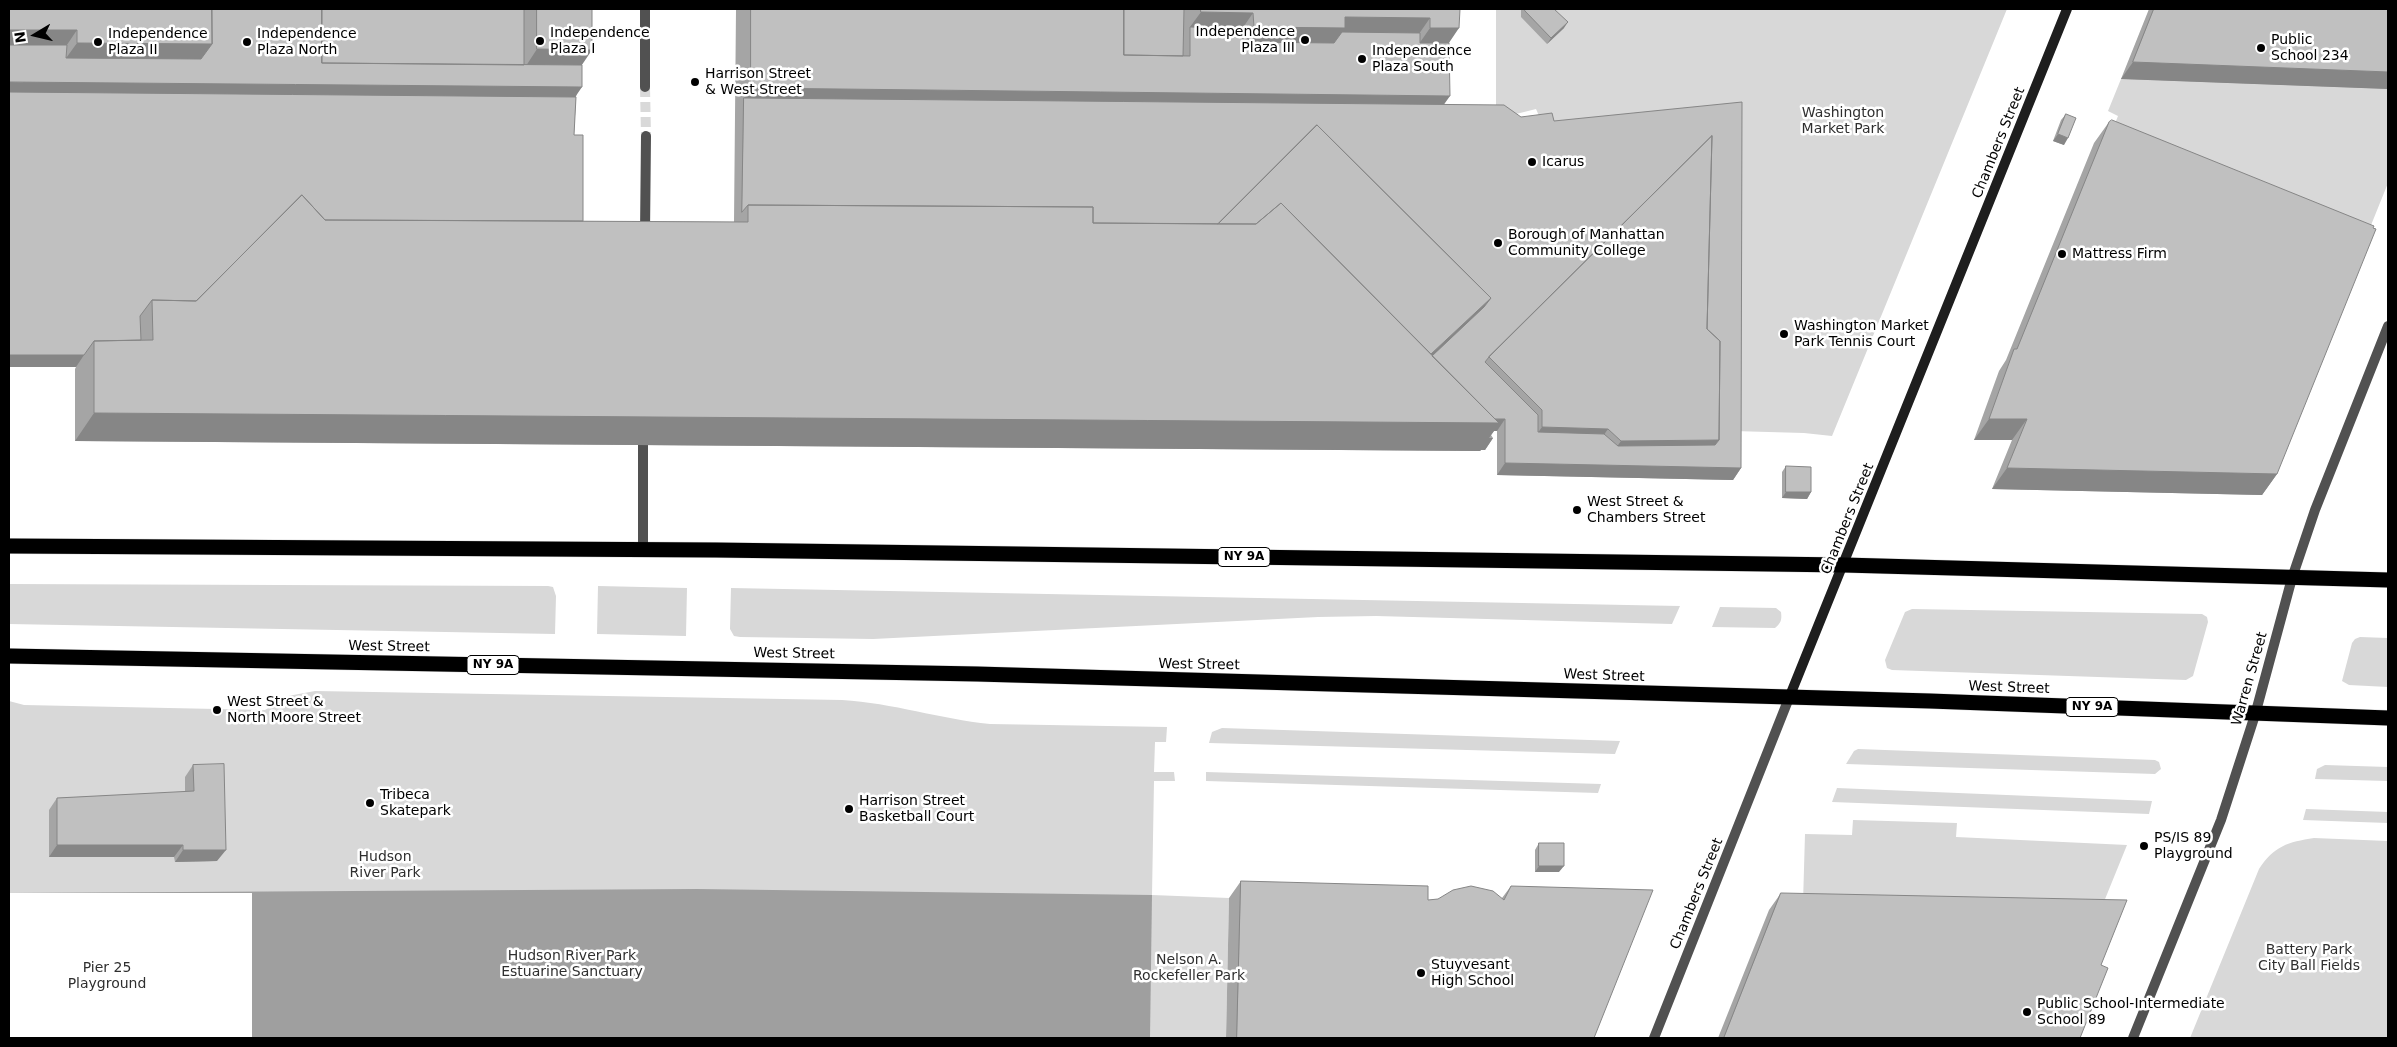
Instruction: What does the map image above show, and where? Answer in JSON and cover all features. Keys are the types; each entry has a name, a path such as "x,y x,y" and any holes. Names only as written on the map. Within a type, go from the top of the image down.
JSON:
{"highway":[{"name":"NY 9A","path":"9,546 643,549 1844,565 2388,580"},
{"name":"West Street","path":"9,656 977,674 1930,701 2254,715 2388,718"}],"main road":[{"name":"Chambers Street","path":"1789,698 2067,9"}],"street":[{"path":"645,9 646,87"},
{"path":"645,244 646,136"},
{"name":"Warren Street","path":"2133,1038 2221,820 2254,715 2292,578 2315,510 2388,326"},
{"path":"643,549 644,442"},
{"name":"Chambers Street","path":"1654,1038 1789,698"}],"green space":[{"name":"Washington Market Park","path":"1496,9 2007,9 1832,436 1804,433 1733,431 1543,125 1536,109 1496,117"},
{"path":"2121,79 2388,89 2388,183 2361,250 2106,146 2118,116 2108,111"},
{"path":"9,584 548,586 553,587 556,596 555,634 9,624"},
{"path":"598,586 687,588 686,636 597,634"},
{"path":"731,588 1680,606 1672,624 1376,616 1318,617 873,639 740,637 734,636 730,629"},
{"path":"1720,607 1776,608 1781,612 1781,619 1775,628 1712,627"},
{"path":"1912,609 2202,614 2207,617 2208,622 2193,676 2186,680 1892,670 1887,668 1885,660 1905,612"},
{"path":"2360,637 2388,638 2388,687 2349,685 2342,681 2352,643"},
{"name":"Hudson River Park","path":"315,691 842,700 880,704 953,719 990,724 1167,727 1166,742 1155,742 1154,772 1174,772 1175,781 1154,781 1152,895 1229,898 1226,1038 9,1038 9,701 24,705 265,710 288,696"},
{"path":"1222,728 1620,741 1615,754 1209,743 1212,732"},
{"path":"1858,749 2155,760 2159,762 2161,769 2155,774 1846,764 1854,751"},
{"path":"2325,765 2388,767 2388,781 2315,779 2317,769"},
{"path":"1206,772 1601,784 1598,793 1206,781"},
{"path":"1837,788 2152,801 2149,814 1832,802"},
{"path":"2306,809 2388,812 2388,823 2303,820"},
{"path":"1853,820 1957,823 1956,837 2127,845 2101,909 1803,903 1805,834 1852,835"},
{"name":"Battery Park City Ball Fields","path":"2314,838 2388,841 2388,1038 2190,1038 2259,869 2270,855 2282,846"}],"shaded area":[{"name":"Hudson River Park Estuarine Sanctuary","path":"697,889 1152,895 1150,1038 9,1038 9,893"}],"pier":[{"name":"Pier 25 Playground","path":"9,893 252,893 252,1038 9,1038"}],"building":[{"path":"9,9 212,9 212,44 77,43 77,30 9,30"},
{"path":"212,9 322,9 322,63 582,65 582,87 9,82 9,45 67,45 66,58 201,59 212,44"},
{"path":"322,9 524,9 524,65 322,63"},
{"path":"537,9 592,9 592,50 537,49"},
{"path":"751,9 1124,9 1124,55 1190,56 1190,27 1243,28 1243,42 1334,43 1342,32 1420,33 1420,43 1449,43 1450,96 751,88"},
{"path":"1124,9 1184,9 1183,56 1124,55"},
{"path":"1201,9 1460,9 1459,28 1430,28 1430,18 1345,17 1345,28 1254,27 1253,13 1201,12"},
{"path":"1525,9 1554,9 1568,22 1551,38"},
{"name":"Public School 234","path":"2154,9 2388,9 2388,72 2133,62"},
{"path":"9,92 576,97 574,135 583,135 583,221 325,220 302,195 196,301 152,300 140,316 141,340 94,341 84,355 9,355"},
{"name":"Borough of Manhattan Community College","path":"744,98 1504,105 1521,117 1552,113 1554,121 1742,102 1741,468 1505,463 1505,419 1495,419 1432,356 1484,307 1491,298 1317,125 1218,224 1093,223 1093,207 748,205 742,212","holes":["1712,136 1707,329 1720,341 1719,440 1715,445 1618,446 1604,434 1538,432 1538,415 1485,362"]},
{"path":"2066,114 2076,118 2068,138 2058,134"},
{"path":"2112,120 2374,226 2373,228 2376,229 2277,474 2007,468 2027,419 1989,419 2014,349 2017,349 2109,122"},
{"path":"1317,125 1491,298 1431,354 1281,203 1256,224 1218,224"},
{"name":"Borough of Manhattan Community College","path":"1712,136 1707,329 1720,341 1719,440 1621,441 1608,429 1542,427 1542,410 1489,357"},
{"path":"302,195 325,220 748,222 748,205 1093,207 1093,223 1256,224 1281,203 1499,423 94,413 94,341 153,340 152,300 196,301"},
{"path":"1786,466 1811,467 1811,492 1786,492"},
{"path":"224,764 226,850 183,850 183,845 57,845 57,798 194,791 193,765"},
{"path":"1539,843 1564,843 1564,866 1539,866"},
{"name":"Stuyvesant High School","path":"1241,881 1428,886 1428,900 1438,899 1453,890 1471,886 1493,891 1504,900 1511,886 1653,890 1594,1038 1237,1038"},
{"path":"1781,893 2127,900 2101,965 2108,968 2080,1038 1724,1038"}],"tunnel":[{"path":"645,87 646,136"}],"place":[{"name":"Independence Plaza III","path":"1305,40"},
{"name":"Independence Plaza I","path":"540,41"},
{"name":"Independence Plaza II","path":"98,42"},
{"name":"Independence Plaza North","path":"247,42"},
{"name":"Public School 234","path":"2261,48"},
{"name":"Independence Plaza South","path":"1362,59"},
{"name":"Harrison Street & West Street","path":"695,82"},
{"name":"Icarus","path":"1532,162"},
{"name":"Borough of Manhattan Community College","path":"1498,243"},
{"name":"Mattress Firm","path":"2062,254"},
{"name":"Washington Market Park Tennis Court","path":"1784,334"},
{"name":"West Street & Chambers Street","path":"1577,510"},
{"name":"West Street & North Moore Street","path":"217,710"},
{"name":"Tribeca Skatepark","path":"370,803"},
{"name":"Harrison Street Basketball Court","path":"849,809"},
{"name":"PS/IS 89 Playground","path":"2144,846"},
{"name":"Stuyvesant High School","path":"1421,973"},
{"name":"Public School-Intermediate School 89","path":"2027,1012"}],"park label":[{"name":"Nelson A. Rockefeller Park","path":"1189,968"}]}
